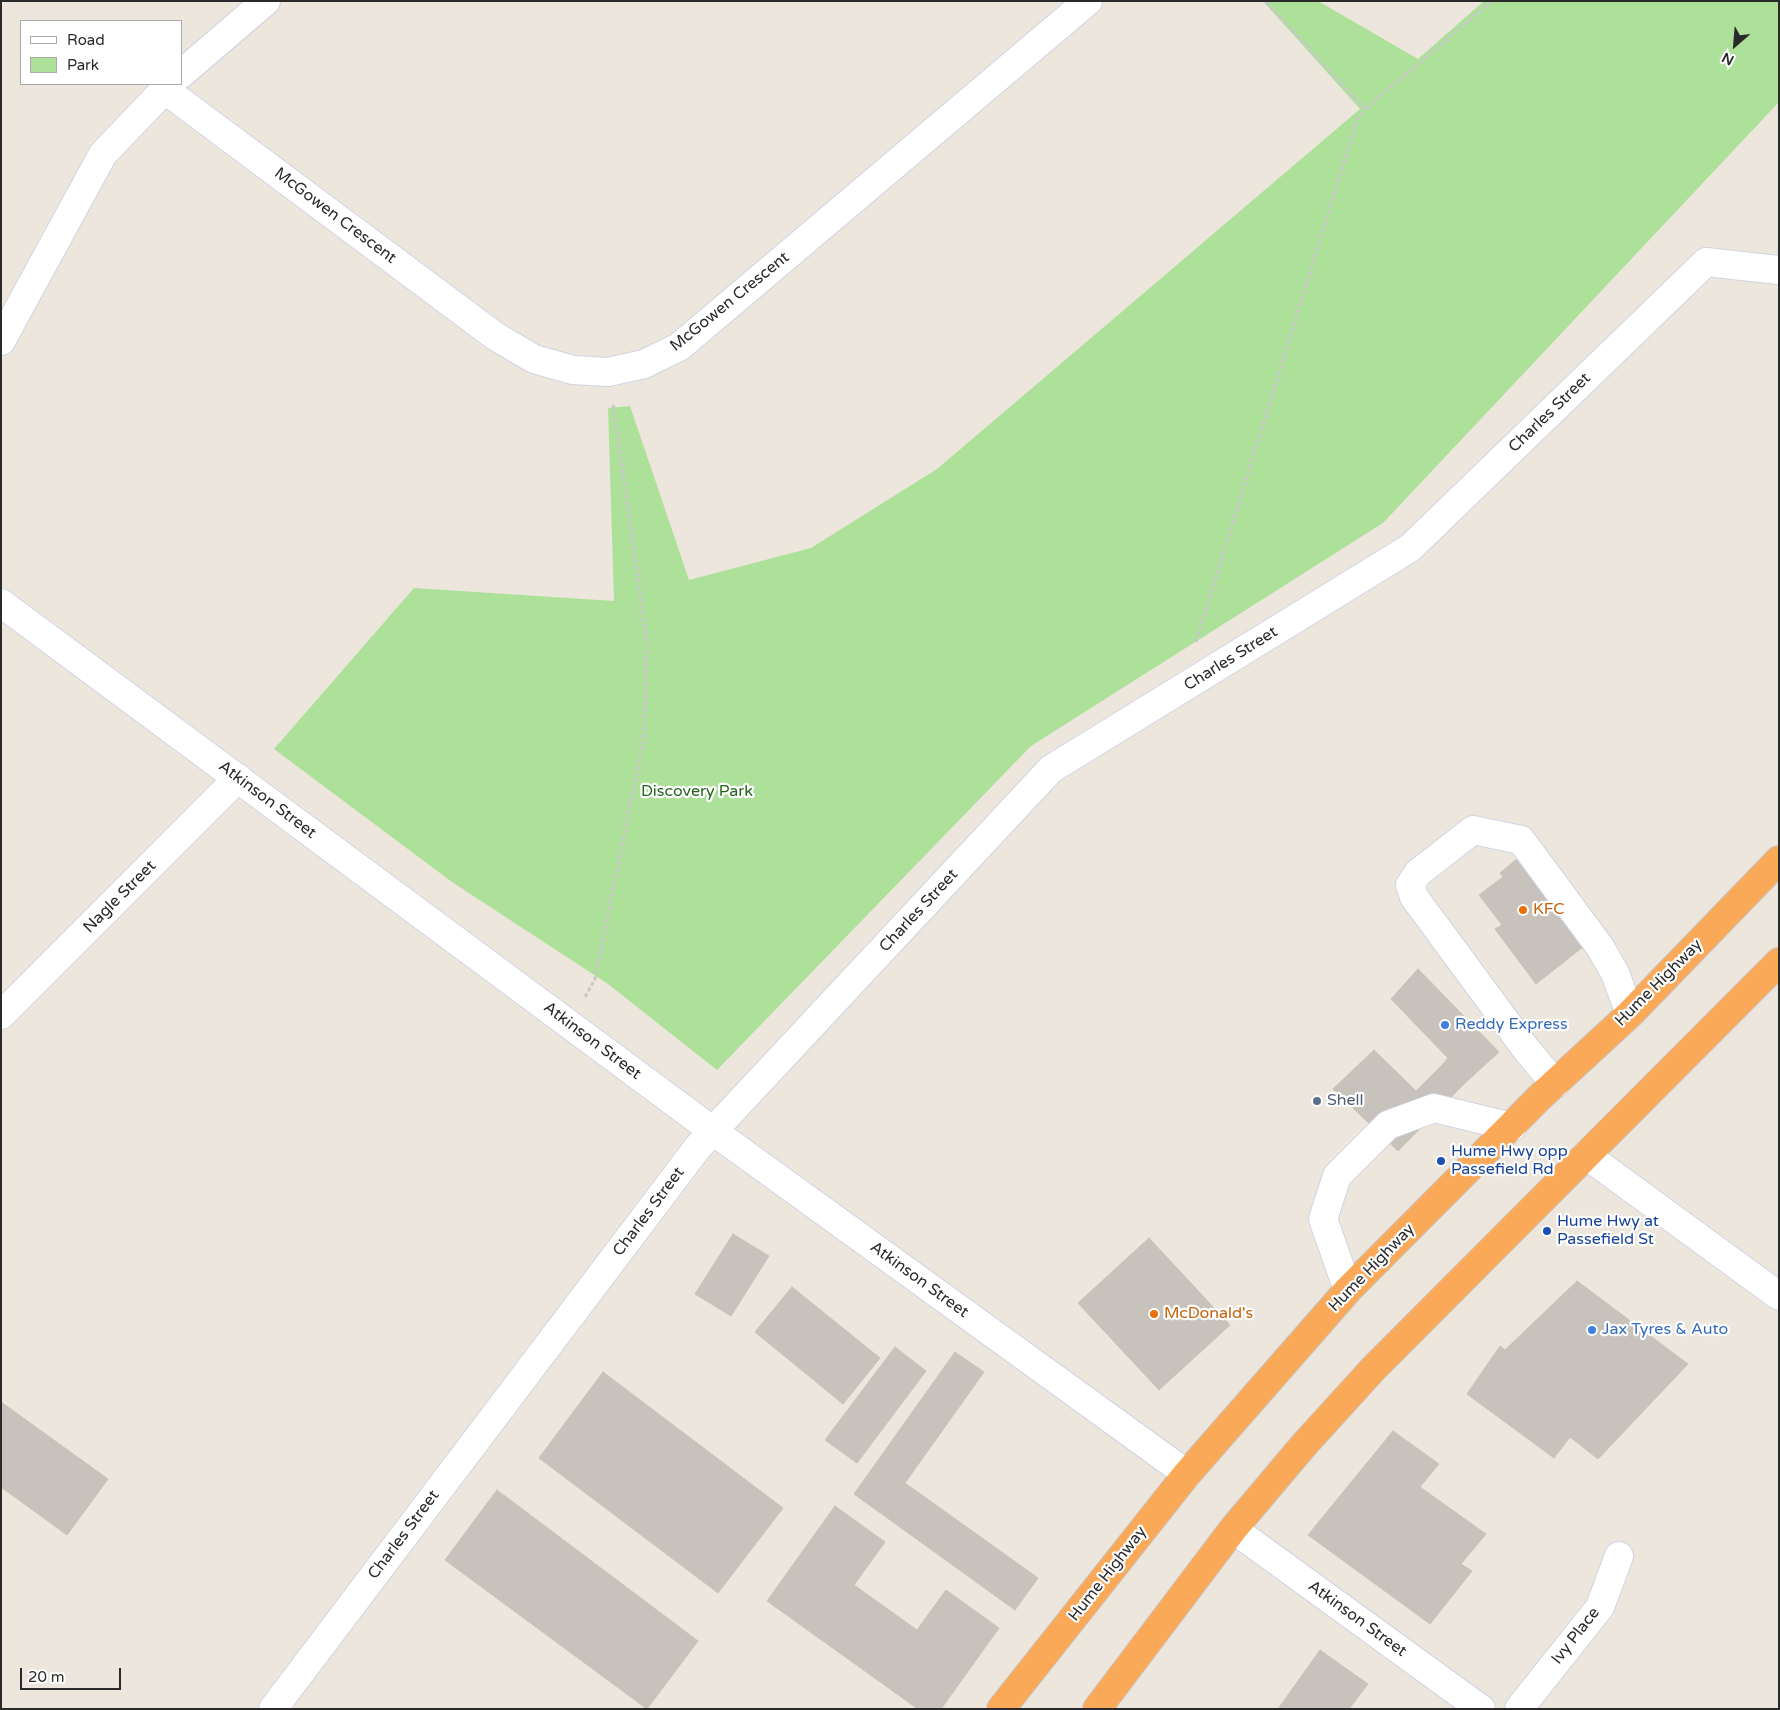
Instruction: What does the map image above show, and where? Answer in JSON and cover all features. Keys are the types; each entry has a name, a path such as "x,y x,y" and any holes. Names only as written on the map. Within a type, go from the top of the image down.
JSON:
{"highway":[{"name":"Hume Highway","path":"1001,1709 1187,1474 1348,1290 1554,1084 1630,1014 1779,860"},
{"path":"1097,1709 1233,1529 1373,1369 1779,962"}],"street":[{"path":"182,73 266,1"},
{"name":"McGowen Crescent","path":"176,85 496,336 534,360 573,370 608,372 644,364 679,348 1088,1"},
{"path":"1,341 103,154 169,85"},
{"name":"Charles Street","path":"273,1709 698,1147 1051,769 1410,548 1706,262 1779,270"},
{"name":"Atkinson Street","path":"1,603 713,1131 1187,1474"},
{"name":"Nagle Street","path":"1,1015 238,778"},
{"path":"1554,1084 1414,897 1410,885 1418,873 1474,830 1522,840 1600,947 1614,973 1630,1014"},
{"path":"1348,1290 1323,1219 1338,1176 1388,1125 1434,1108 1512,1127"},
{"path":"1586,1155 1779,1296"},
{"name":"Atkinson Street","path":"1233,1529 1481,1709"},
{"name":"Ivy Place","path":"1519,1709 1600,1607 1619,1556"}],"path":[{"path":"1265,1 1365,109"},
{"path":"1195,645 1358,116 1492,1"},
{"path":"570,1024 595,979 644,736 647,643 613,402 627,398 608,372"}],"green space":[{"name":"Discovery Park","path":"1263,1 1318,1 1418,59 1484,1 1779,1 1779,102 1383,523 1031,746 717,1070 608,984 452,882 274,749 414,588 614,601 608,408 630,406 689,580 811,548 937,469 1360,109"}],"building":[{"name":"KFC","path":"1518,858 1583,947 1536,984 1495,929 1502,925 1479,895 1503,877 1500,873"},
{"name":"Reddy Express","path":"1418,969 1499,1052 1464,1084 1443,1064 1448,1058 1391,999"},
{"path":"1374,1050 1416,1091 1443,1064 1464,1084 1398,1151 1333,1089"},
{"path":"733,1234 769,1256 731,1316 695,1294"},
{"name":"McDonald's","path":"1149,1238 1230,1325 1159,1390 1078,1303"},
{"path":"1577,1281 1688,1364 1598,1459 1570,1437 1554,1458 1467,1394 1500,1346 1505,1350"},
{"path":"792,1287 880,1358 843,1404 755,1332"},
{"path":"895,1347 926,1371 857,1463 825,1440"},
{"path":"955,1352 984,1372 905,1483 1038,1578 1015,1610 854,1494"},
{"path":"603,1372 783,1508 718,1593 539,1458"},
{"path":"1,1402 108,1479 67,1535 1,1487"},
{"path":"1393,1431 1439,1464 1420,1487 1486,1534 1461,1564 1472,1571 1430,1624 1308,1535"},
{"path":"497,1490 698,1641 647,1709 445,1560"},
{"path":"835,1506 885,1542 854,1585 917,1630 946,1590 999,1628 941,1709 918,1709 767,1601"},
{"path":"1320,1650 1368,1684 1349,1709 1278,1709"}],"place":[{"name":"KFC","path":"1523,910"},
{"name":"Reddy Express","path":"1445,1025"},
{"name":"Shell","path":"1317,1101"},
{"name":"Hume Hwy opp Passefield Rd","path":"1441,1161"},
{"name":"Hume Hwy at Passefield St","path":"1547,1231"},
{"name":"McDonald's","path":"1154,1314"},
{"name":"Jax Tyres & Auto","path":"1592,1330"}]}
